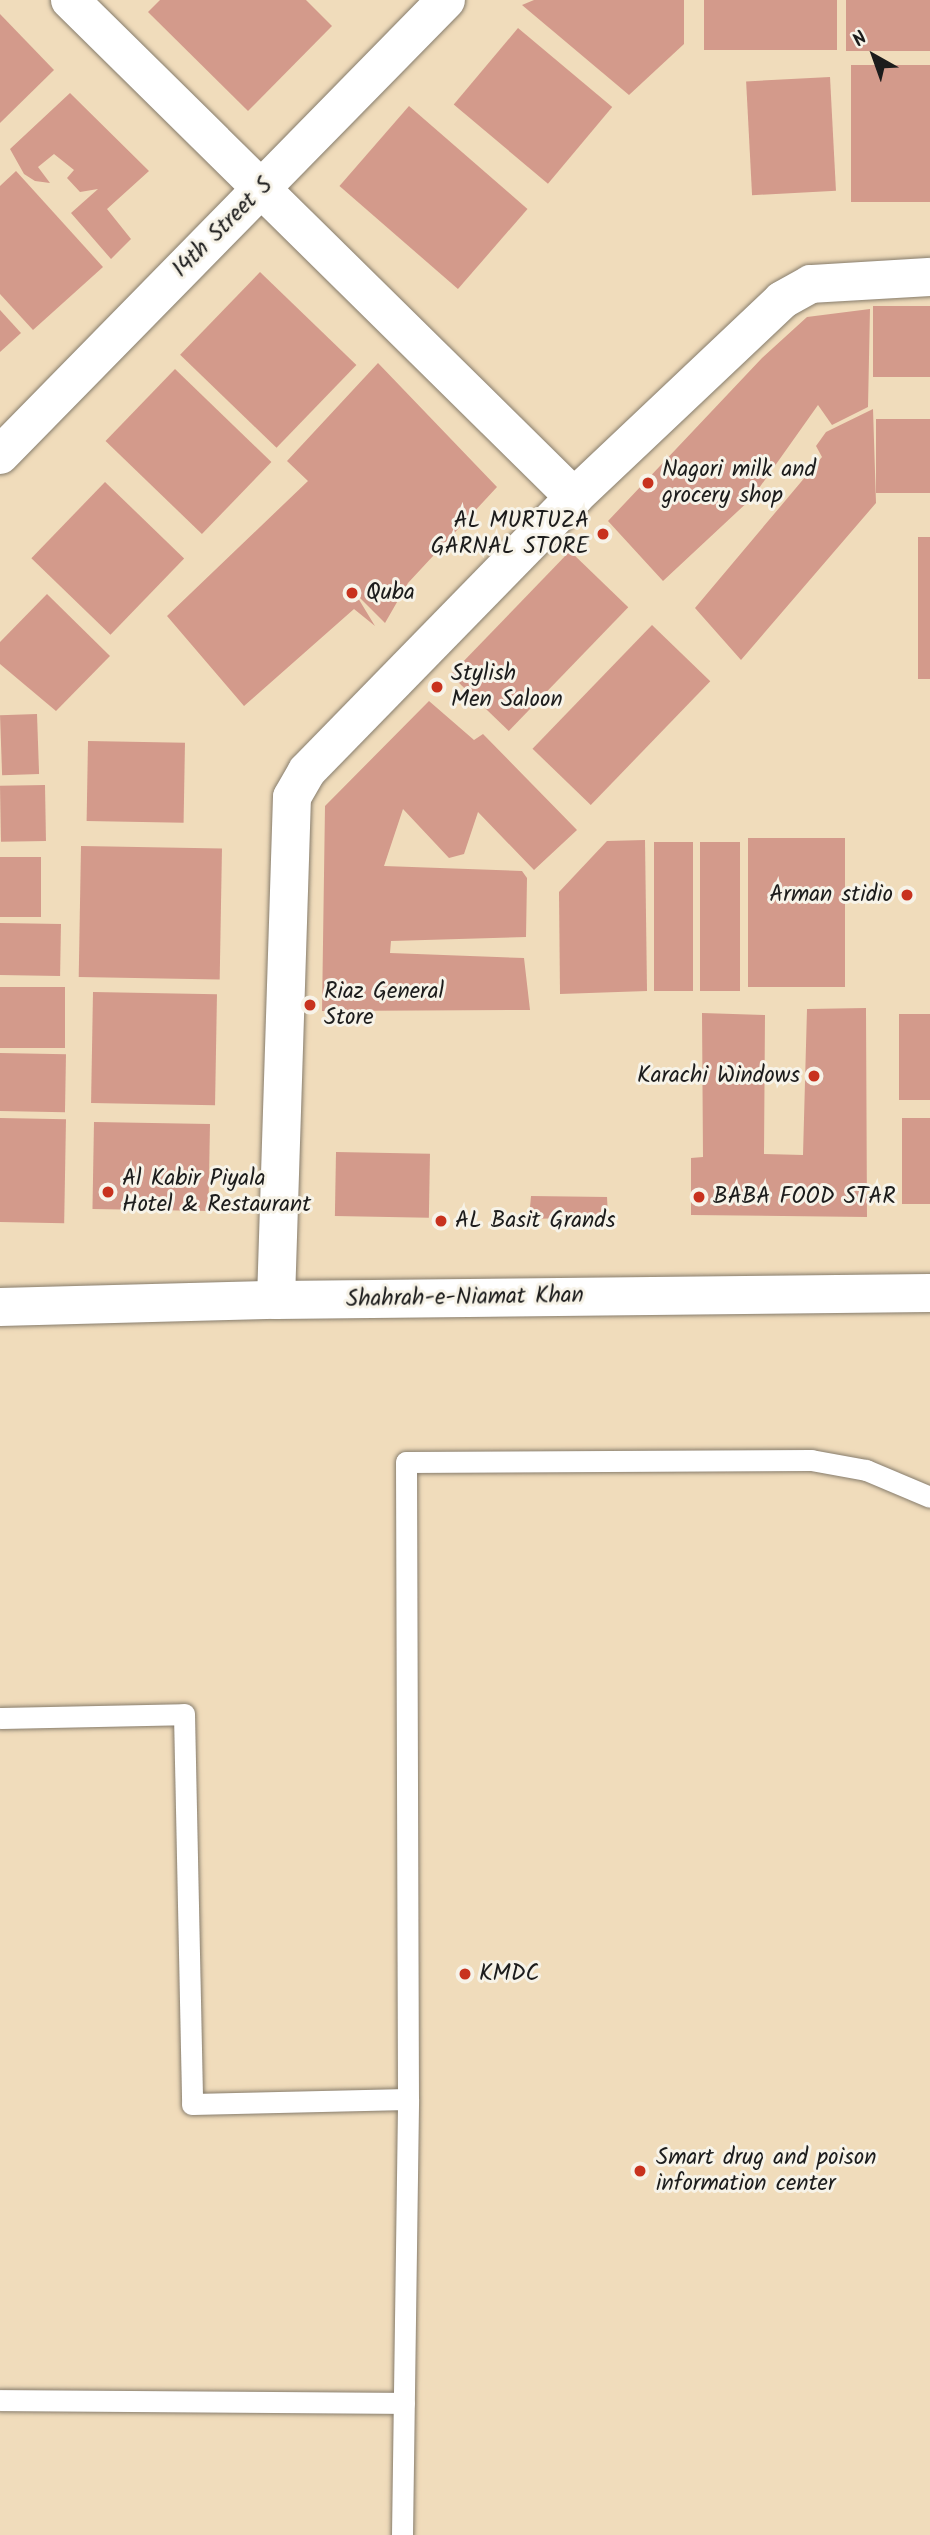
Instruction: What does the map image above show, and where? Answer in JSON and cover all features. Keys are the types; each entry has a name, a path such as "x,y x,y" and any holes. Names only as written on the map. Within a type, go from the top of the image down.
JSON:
{"street":[{"path":"70,0 263,187 574,497"},
{"name":"14th Street S","path":"0,455 446,0"},
{"path":"276,1300 292,797 307,771 574,497 782,300 811,284 930,276"},
{"name":"Shahrah-e-Niamat Khan","path":"0,1307 276,1300 930,1293"}],"lane":[{"path":"402,2535 408,2099 406,1462 811,1460 866,1470 930,1497"},
{"path":"0,1718 184,1714 192,2104 408,2099"},
{"path":"0,2400 404,2403"}],"building":[{"path":"160,0 306,0 332,26 248,111 148,12"},
{"path":"534,0 684,0 684,44 629,95 522,5"},
{"path":"704,0 837,0 837,50 704,50"},
{"path":"846,0 930,0 930,51 846,51"},
{"path":"0,14 54,70 0,123"},
{"path":"518,28 612,107 548,184 454,105"},
{"path":"851,65 930,65 930,202 851,202"},
{"path":"830,77 836,191 752,195 746,81"},
{"path":"70,93 149,171 107,209 131,239 111,259 71,213 98,189 80,192 67,178 74,170 54,154 38,167 50,183 35,181 24,174 10,149"},
{"path":"409,106 527,209 458,289 339,186"},
{"path":"16,171 103,267 33,330 0,294 0,186"},
{"path":"260,272 356,365 277,448 180,355"},
{"path":"873,306 930,306 930,377 873,377"},
{"path":"870,309 868,407 832,425 818,405 752,498 663,581 608,521 762,358 807,317"},
{"path":"0,310 21,333 0,352"},
{"path":"378,363 497,487 408,583 385,623 355,593 375,626 354,609 244,706 167,616 308,481 287,461"},
{"path":"175,369 271,462 202,534 106,441"},
{"path":"873,409 876,503 741,660 695,608 822,457 816,446 826,432"},
{"path":"876,419 930,419 930,493 876,493"},
{"path":"105,482 184,558 110,635 31,558"},
{"path":"918,537 930,537 930,679 918,679"},
{"path":"570,551 628,607 509,731 451,675"},
{"path":"47,594 110,656 56,711 0,664 0,642"},
{"path":"652,625 710,681 591,805 533,749"},
{"path":"429,701 474,740 483,734 577,830 534,870 478,812 464,854 449,858 403,809 384,866 522,871 527,878 526,937 391,941 390,953 524,958 530,1010 322,1011 325,806"},
{"path":"37,714 39,774 2,775 0,715"},
{"path":"88,741 185,743 184,823 87,821"},
{"path":"45,785 46,841 1,842 0,786"},
{"path":"748,838 845,838 845,987 748,987"},
{"path":"645,840 647,991 560,994 559,892 607,841"},
{"path":"654,842 693,842 693,991 654,991"},
{"path":"700,842 740,842 740,991 700,991"},
{"path":"81,846 222,848 220,979 79,977"},
{"path":"0,857 41,857 41,917 0,917"},
{"path":"0,923 61,924 60,976 0,975"},
{"path":"0,987 65,987 65,1048 0,1048"},
{"path":"93,992 217,994 215,1105 91,1103"},
{"path":"866,1008 867,1217 691,1215 691,1158 703,1157 702,1013 765,1015 764,1154 803,1155 807,1009"},
{"path":"899,1014 930,1014 930,1100 899,1100"},
{"path":"0,1053 66,1054 65,1112 0,1111"},
{"path":"0,1118 66,1119 64,1223 0,1222"},
{"path":"902,1118 930,1118 930,1204 902,1204"},
{"path":"94,1122 210,1124 208,1211 92,1209"},
{"path":"336,1152 430,1154 429,1218 335,1216"},
{"path":"531,1196 607,1197 608,1217 529,1219"}],"place":[{"name":"Nagori milk and grocery shop","path":"648,483"},
{"name":"AL MURTUZA GARNAL STORE","path":"603,534"},
{"name":"Quba","path":"352,593"},
{"name":"Stylish Men Saloon","path":"437,687"},
{"name":"Arman stidio","path":"907,895"},
{"name":"Riaz General Store","path":"310,1005"},
{"name":"Karachi Windows","path":"814,1076"},
{"name":"Al Kabir Piyala Hotel & Restaurant","path":"108,1192"},
{"name":"BABA FOOD STAR","path":"699,1197"},
{"name":"AL Basit Grands","path":"441,1221"},
{"name":"KMDC","path":"465,1974"},
{"name":"Smart drug and poison information center","path":"640,2171"}]}
